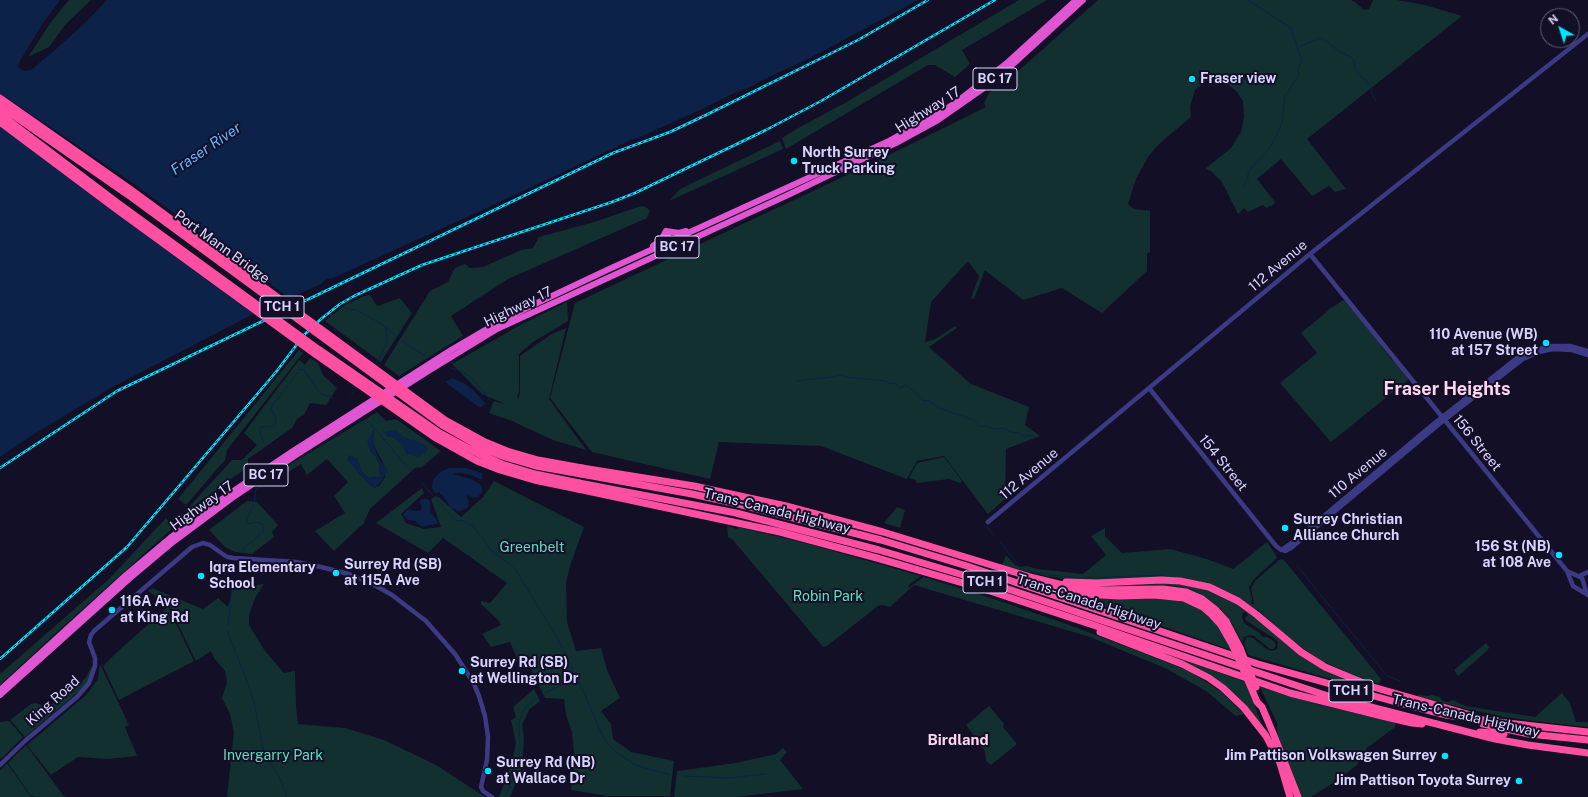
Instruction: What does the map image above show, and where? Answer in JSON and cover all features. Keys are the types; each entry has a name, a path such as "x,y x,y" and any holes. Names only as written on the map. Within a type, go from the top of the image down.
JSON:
{"highway":[{"name":"Highway 17","path":"0,690 126,574 170,538 229,494 293,451 451,350 535,304 889,141 935,116 954,104 1003,66 1076,0"},
{"name":"Highway 17","path":"0,696 129,579 173,542 232,498 302,451 476,341 518,319 896,144 957,107 1011,66 1083,0"},
{"path":"0,98 130,189 445,420 485,442 507,451 581,471 694,486 786,506 883,532 1056,583 1086,589 1120,591 1163,589 1186,592 1202,599 1216,610 1228,625 1240,648 1253,686"},
{"name":"Port Mann Bridge","path":"0,106 158,217 442,425 482,448 505,457 536,466 581,471"},
{"name":"Port Mann Bridge","path":"0,114 318,349 438,432 479,454 502,464 579,486"},
{"path":"0,122 302,345 434,437 477,460 500,470 534,480 579,486 780,532 877,558 1027,603 1290,693 1412,723 1436,725"},
{"path":"666,231 671,241 673,243 677,243 745,212 790,194"},
{"path":"666,231 682,232 740,209"},
{"path":"607,270 659,242 666,231"},
{"path":"562,299 581,287 669,246 671,241"},
{"name":"Trans-Canada Highway","path":"581,471 784,514 881,540 966,566 1258,664 1331,685 1446,714 1498,722 1588,732"},
{"name":"Trans-Canada Highway","path":"579,486 736,513 879,550 990,583 1313,691 1436,725 1528,745 1588,753"},
{"path":"966,566 1054,588 1085,594 1119,596 1166,595 1184,598 1203,607 1221,625 1261,700 1262,707 1298,797"},
{"path":"1019,573 1057,581 1077,583 1161,580 1180,581 1209,587 1238,601 1301,652 1325,667 1373,687 1498,722"},
{"path":"1027,603 1182,664 1209,678 1223,688 1248,712 1266,736 1280,763 1290,797"},
{"path":"1446,714 1497,728 1529,734 1588,740"},
{"path":"1464,731 1497,733 1588,744"}],"street":[{"name":"112 Avenue","path":"988,522 1310,254 1588,34"},
{"name":"156 Street","path":"1310,254 1567,571 1572,580"},
{"name":"110 Avenue","path":"1281,550 1286,551 1291,548 1486,382 1514,361 1531,351 1551,346 1570,348"},
{"name":"110 Avenue","path":"1443,419 1528,356 1549,350 1570,348"},
{"path":"1570,348 1588,351"},
{"path":"1570,348 1588,355"},
{"path":"1471,399 1471,397 1486,385 1486,382"},
{"name":"154 Street","path":"1149,388 1276,546 1281,550"},
{"name":"King Road","path":"0,766 26,740 77,697 89,683 93,676 96,663 89,642 91,635 192,547 200,543 206,543 225,555 234,558 296,562 349,574 392,595 426,621 447,644 475,685 487,724 487,760 481,787 483,791 492,797"},
{"name":"156 Street","path":"1567,571 1578,576"},
{"path":"1587,595 1573,586 1572,580 1578,576 1588,573"},
{"path":"1577,588 1580,587 1588,573"},
{"path":"1578,576 1583,582 1587,595"}],"green space":[{"path":"69,0 91,0 65,25 49,47 28,57 51,22"},
{"path":"1019,0 1047,0 962,50 970,64 955,77 935,65 928,65 786,149 782,138 843,104"},
{"path":"1098,0 1351,0 1364,10 1369,9 1373,0 1397,0 1425,5 1462,16 1307,139 1346,189 1335,192 1329,186 1312,196 1281,159 1257,179 1275,202 1273,205 1266,208 1263,205 1248,212 1244,208 1238,214 1222,182 1211,171 1205,169 1231,148 1241,132 1244,117 1243,101 1236,91 1225,82 1209,79 1195,90 1190,106 1191,117 1159,144 1148,157 1136,179 1128,204 1134,209 1150,211 1150,252 1147,254 1147,271 1102,313 1062,288 1023,300 985,270 974,299 971,298 979,276 968,261 931,302 925,342 935,339 955,326 957,328 929,347 971,384 1029,407 1025,425 1040,436 1006,449 1005,499 988,514 944,456 917,461 907,479 821,446 719,442 710,479 592,452 550,398 575,303 883,158 986,107 984,103 989,93 1015,74"},
{"path":"780,141 783,149 669,201 680,189"},
{"path":"641,206 646,207 650,211 647,218 508,279 451,316 463,336 399,376 384,365 430,291 448,282 453,271 457,267 465,264 470,268 483,267 521,250 533,248 539,237 594,222"},
{"path":"370,295 377,306 400,298 412,313 381,362 325,321 345,305 364,296"},
{"path":"1343,300 1407,376 1408,380 1331,442 1280,383 1317,353 1301,333"},
{"path":"567,302 568,321 533,342 519,354 519,390 517,400 520,394 520,356 550,335 566,328 549,399 586,450 553,440 512,421 489,413 494,401 505,404 482,394 452,364 522,324"},
{"path":"299,350 303,353 227,450 225,460 186,505 178,499"},
{"path":"310,358 318,363 323,375 337,388 326,405 310,403 304,415 297,419 292,428 248,459 248,467 191,508 189,507 232,460 242,460 257,445 244,433 299,360 305,365"},
{"path":"377,412 386,421 396,419 441,451 422,467 415,468 370,509 364,523 334,551 315,531 345,513 334,496 348,482 327,459 307,475 301,464 275,480 271,476","holes":["374,430 373,444 385,467 385,477 379,486 374,488 359,474 357,458 361,470 368,478 380,477 379,463 370,451"]},
{"path":"944,457 962,481 960,483 949,479 916,483 916,480 909,478 917,463"},
{"name":"Greenbelt","path":"494,481 584,527 570,566 566,583 567,622 576,651 601,648 607,670 620,698 601,711 611,724 613,739 631,752 674,761 670,796 607,796 571,790 575,763 572,732 566,715 564,699 545,698 529,665 521,667 510,642 491,647 482,634 501,625 498,620 481,604 481,601 490,603 507,583 443,538 428,553 376,523 422,488 424,493 401,514 406,523 424,529 441,527 431,499 436,496 440,498 461,517 483,497"},
{"path":"247,501 257,502 278,525 272,532 274,537 252,554 235,552 225,547 209,530"},
{"path":"897,507 905,510 900,528 884,523"},
{"path":"166,518 174,527 0,685 0,674 109,579"},
{"name":"Robin Park","path":"727,526 737,529 738,527 809,544 921,576 909,585 908,588 924,577 1075,627 1189,671 1220,691 1244,714 1236,716 1206,691 1167,669 1090,637 914,585 890,607 882,605 878,606 827,646 823,647 733,540 728,537"},
{"path":"1105,528 1105,536 1122,553 1170,549 1207,559 1233,569 1267,542 1277,558 1254,579 1249,587 1252,599 1251,604 1254,604 1251,588 1256,580 1278,561 1281,559 1284,560 1381,679 1379,684 1358,677 1320,660 1293,641 1257,609 1257,612 1235,596 1205,583 1183,578 1093,581 1071,580 1046,576 1002,565 1006,555 1015,565 1020,567 1026,566 1037,569 1083,574 1106,555 1091,536"},
{"path":"1155,583 1198,587 1211,591 1236,604 1329,672 1369,690 1248,655 1244,643 1247,637 1253,638 1271,651 1277,649 1278,642 1247,621 1245,618 1248,615 1243,612 1242,617 1244,623 1263,637 1267,637 1274,641 1276,645 1274,649 1270,649 1254,636 1250,635 1244,637 1242,643 1232,623 1221,609 1207,598 1192,590 1163,585 1115,588 1086,585"},
{"name":"Invergarry Park","path":"264,584 255,598 249,615 249,625 265,651 284,673 295,671 298,724 345,728 384,740 436,765 485,797 227,797 234,732 230,714 222,698 227,682 225,671 214,658 211,651 196,661 169,606 148,591 152,588 203,609 218,598 228,607 233,588"},
{"path":"1066,593 1168,600 1174,599 1185,602 1202,610 1218,625 1231,650"},
{"path":"168,607 194,661 119,700 103,666"},
{"path":"1486,643 1489,647 1488,650 1458,676 1454,670"},
{"path":"1168,654 1245,682 1264,729 1248,708 1185,662"},
{"path":"100,664 129,725 125,727 137,756 108,759 78,757 51,775 27,745 86,695 98,679"},
{"path":"92,666 94,668 90,679 82,689 25,737 10,720 31,704 36,703 44,706 52,704 79,685 86,677"},
{"path":"1260,687 1317,704 1396,723 1395,727 1367,748 1357,765 1339,779 1311,797 1301,797 1278,737 1278,725"},
{"path":"534,689 540,701 529,710 522,725 524,738 522,767 510,797 499,797 512,763 516,743 511,720 516,717 513,707"},
{"path":"1562,693 1570,703 1576,722 1588,722 1588,727 1504,717 1416,696 1432,695 1440,697 1443,701 1447,702 1453,700 1465,706 1535,717"},
{"path":"989,706 1004,724 1003,727 1017,744 991,765 986,761 985,752 981,745 966,725"},
{"path":"9,721 23,737 1,759 0,722"},
{"path":"26,745 66,797 31,796 8,763"},
{"path":"783,748 787,752 780,760 803,789 736,797 674,797 677,771 736,763 776,754"},
{"path":"7,763 31,797 0,797 0,771"}],"water":[{"name":"Fraser River","path":"0,0 60,0 43,23 20,61 18,66 24,71 31,70 55,50 84,24 107,0 918,0 810,58 756,83 753,86 734,93 698,111 631,140 333,278 326,279 321,284 257,312 109,389 34,434 0,457"},
{"path":"452,378 464,383 486,404 480,408 445,382"},
{"path":"374,429 373,444 380,461 388,470 378,486 374,488 361,476 347,459 349,455 357,458 361,470 368,478 380,477 379,463 370,451 367,442"},
{"path":"394,430 404,437 424,444 428,450 419,457 406,454 403,445 392,437 388,437 383,432"},
{"path":"449,468 466,468 482,473 482,480 471,475 461,473 452,474 471,479 480,484 482,488 482,492 478,497 473,498 468,495 468,507 464,510 458,511 451,508 443,496 439,492 436,494 432,488 433,480 439,473"},
{"path":"428,499 430,501 430,511 439,523 422,527 415,521 408,520 403,515 407,510 421,510 422,507 419,501"}],"pier":[{"path":"0,93 134,184 291,299 255,315 114,212 0,125"}],"waterway":[{"path":"1243,188 1248,179 1248,172 1271,146 1277,134 1282,123 1285,96 1299,74 1298,68 1302,61 1291,28 1248,0"},
{"path":"1299,47 1320,38 1337,50 1351,57 1354,61 1355,69 1371,87 1372,94 1376,101"},
{"path":"344,307 347,309 356,310 386,327 387,344 374,366"},
{"path":"386,327 394,334"},
{"path":"402,341 425,356"},
{"path":"451,368 461,371 473,379 492,402"},
{"path":"264,443 260,429 261,427 273,426 275,424 276,418 271,409 272,406 300,369 304,370 320,393 333,398"},
{"path":"797,381 841,375 846,377 886,381 891,384 895,383 900,388 906,385 924,401 928,400 939,408 974,420 979,426 987,426 993,429 1005,428 1010,432 1019,433 1023,436 1034,436"},
{"path":"351,394 358,387"},
{"path":"367,420 413,473"},
{"path":"421,482 455,520 463,521 473,526 492,551 511,565 517,572 559,641 603,737 613,750 634,764 670,775"},
{"path":"241,553 243,549 264,531 262,524 257,522 249,524 247,520 254,503 256,489 265,484"},
{"path":"987,527 995,536"},
{"path":"1000,542 1017,563"},
{"path":"1297,566 1387,676 1400,681"},
{"path":"1028,569 1050,575 1078,578 1165,575"},
{"path":"228,625 232,587"},
{"path":"227,630 248,684 255,707 264,754 279,776 287,797"},
{"path":"545,693 576,678"},
{"path":"506,796 518,764 520,750 519,722 523,711 535,698"},
{"path":"684,776 729,778 765,774"}],"railway":[{"path":"0,468 117,391 613,153 670,132 706,115 858,40 928,0"},
{"path":"0,659 127,547 276,372 304,335 340,304 354,296 422,265 635,193 766,130 821,101 995,0"}],"place":[{"name":"Fraser view","path":"1192,79"},
{"name":"North Surrey Truck Parking","path":"794,161"},
{"name":"110 Avenue (WB) at 157 Street","path":"1546,343"},
{"name":"Surrey Christian Alliance Church","path":"1285,528"},
{"name":"156 St (NB) at 108 Ave","path":"1559,555"},
{"name":"Surrey Rd (SB) at 115A Ave","path":"336,573"},
{"name":"Iqra Elementary School","path":"201,576"},
{"name":"116A Ave at King Rd","path":"112,610"},
{"name":"Surrey Rd (SB) at Wellington Dr","path":"462,671"},
{"name":"Jim Pattison Volkswagen Surrey","path":"1445,756"},
{"name":"Surrey Rd (NB) at Wallace Dr","path":"488,771"},
{"name":"Jim Pattison Toyota Surrey","path":"1519,781"}],"district":[{"name":"Fraser Heights","path":"1447,389"},
{"name":"Birdland","path":"958,740"}]}
